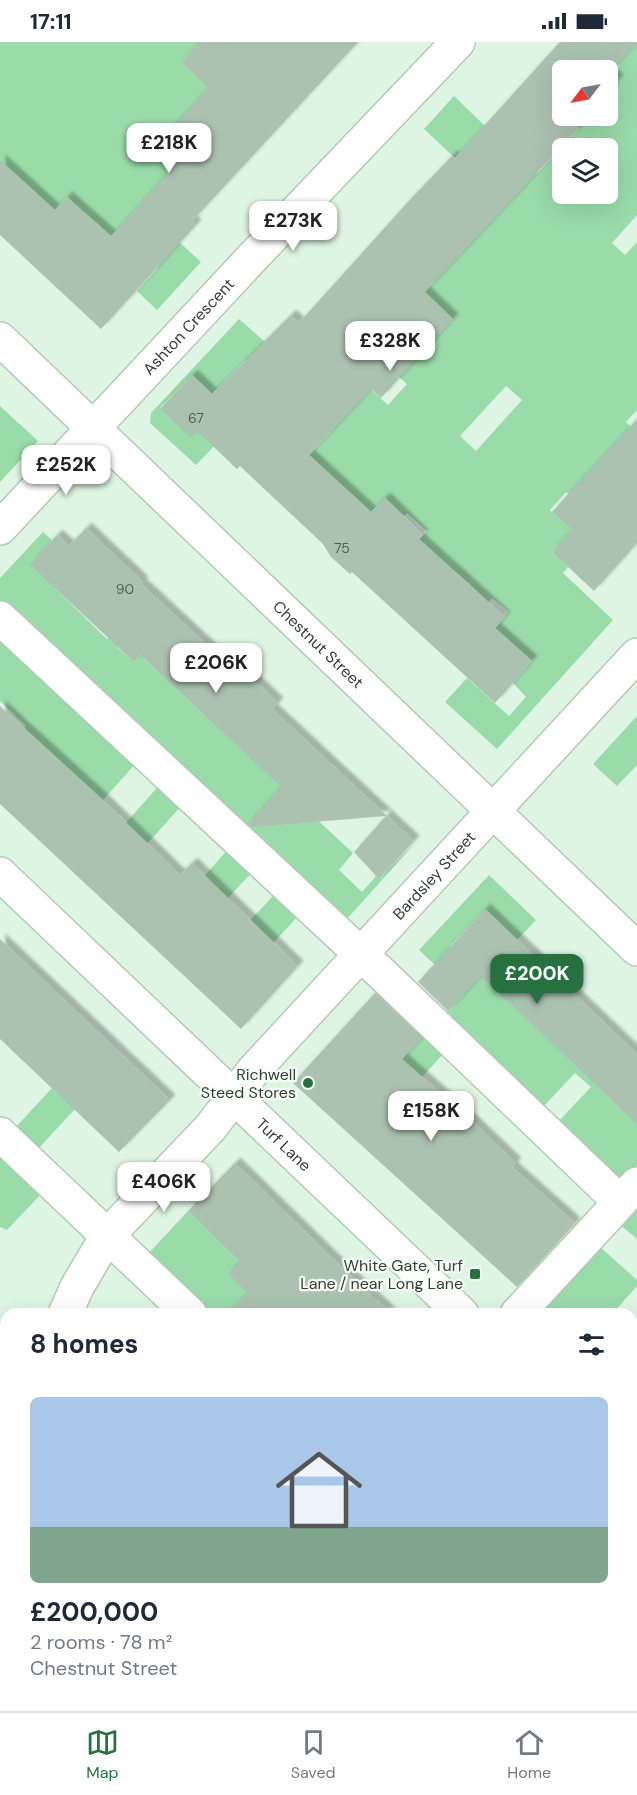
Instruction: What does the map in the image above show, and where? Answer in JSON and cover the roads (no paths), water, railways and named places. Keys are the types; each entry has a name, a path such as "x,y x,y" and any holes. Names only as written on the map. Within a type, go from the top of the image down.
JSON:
{"street":[{"name":"Ashton Crescent","path":"0,528 458,42"},
{"name":"Chestnut Street","path":"0,339 637,949"},
{"path":"0,618 361,955 628,1193 523,1308"},
{"name":"Bardsley Street","path":"68,1308 77,1287 107,1236 211,1127 254,1071 637,655"},
{"name":"Turf Lane","path":"0,874 456,1308"},
{"path":"0,1134 184,1308"}],"place":[{"name":"Richwell Steed Stores","path":"308,1083"},
{"name":"White Gate, Turf Lane / near Long Lane","path":"475,1274"}]}
